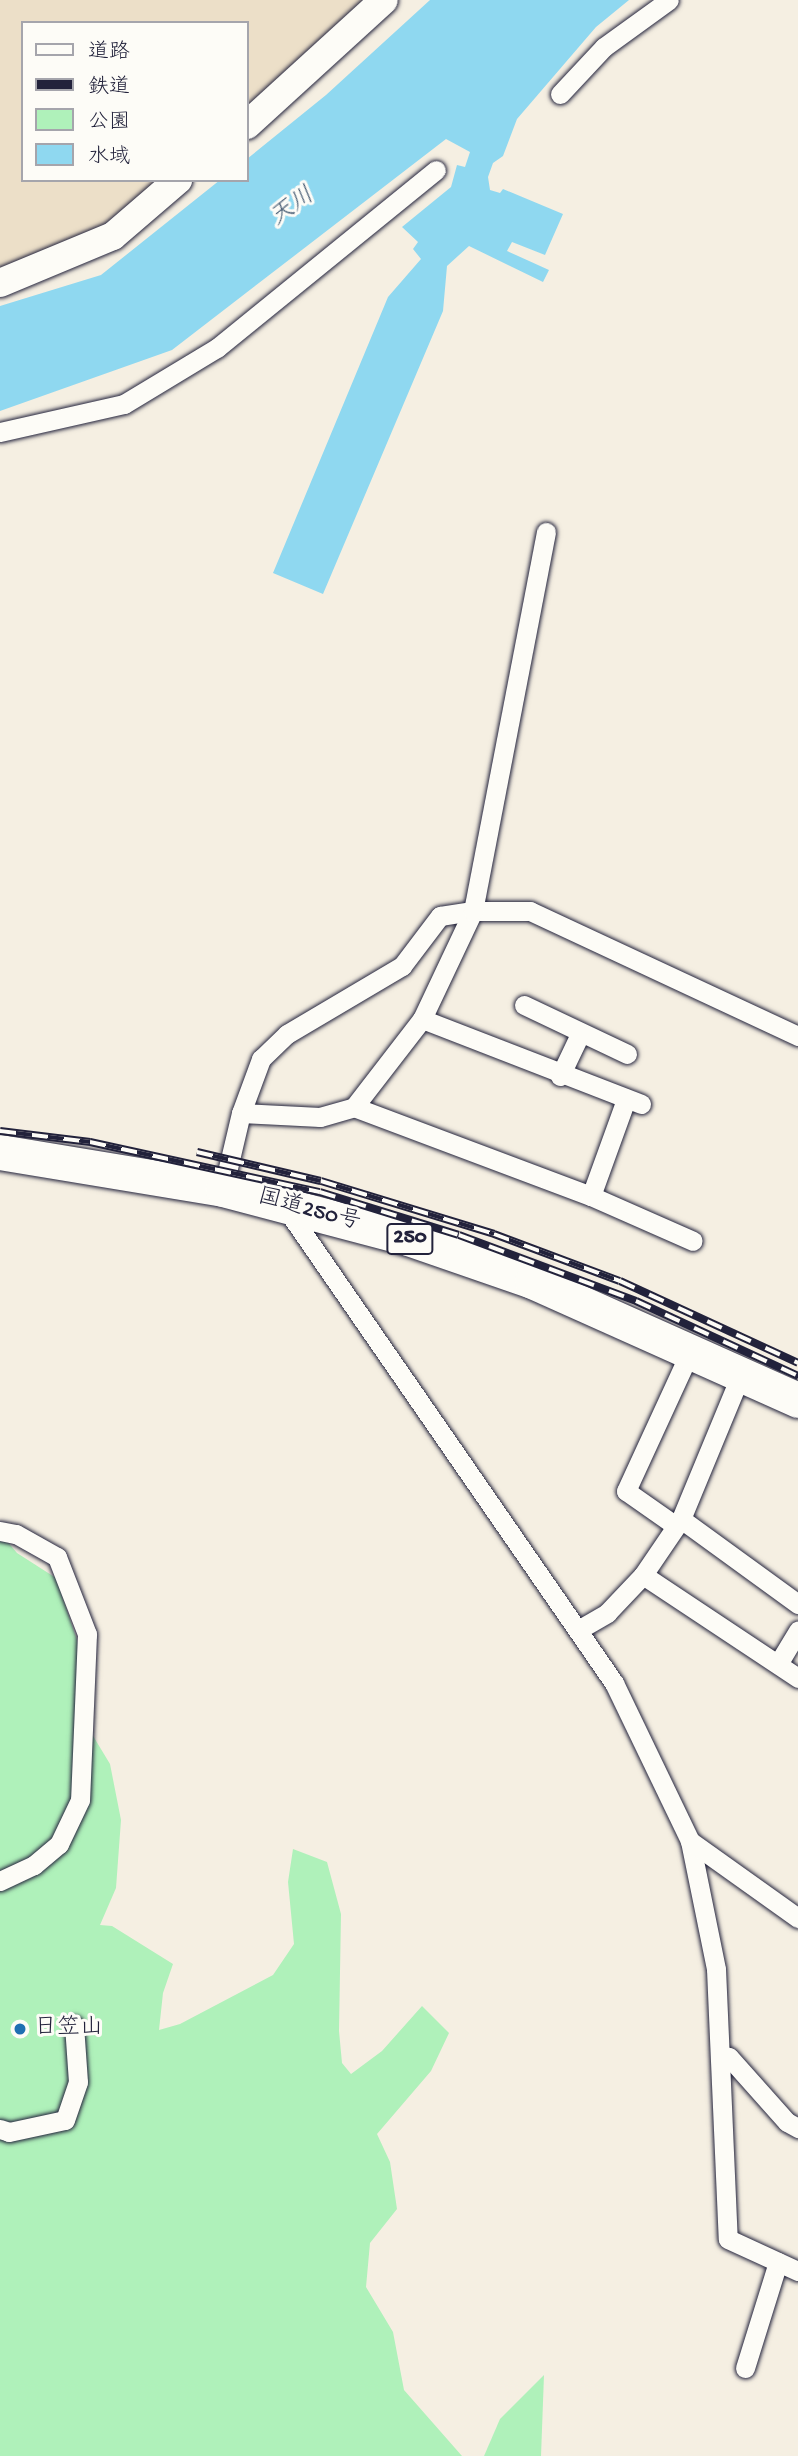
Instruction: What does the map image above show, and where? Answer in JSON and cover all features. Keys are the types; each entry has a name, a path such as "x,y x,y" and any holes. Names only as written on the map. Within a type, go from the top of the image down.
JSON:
{"highway":[{"name":"国道250号","path":"0,1152 223,1189 405,1237 532,1282 742,1372 798,1400"}],"main road":[{"path":"248,124 384,0"},
{"path":"0,283 113,236 176,182"}],"street":[{"path":"560,94 604,47 669,0"},
{"path":"0,432 124,404 194,362 436,170"},
{"path":"241,1113 320,1117 354,1107 422,1019 473,911 546,532"},
{"path":"223,1189 241,1113 261,1059 287,1034 402,966 440,916 473,911 530,911 798,1036"},
{"path":"524,1005 580,1034 627,1054"},
{"path":"422,1019 633,1103 591,1196"},
{"path":"560,1076 580,1034"},
{"path":"354,1107 591,1196 693,1241"},
{"path":"282,1203 614,1683 690,1841 716,1969 729,2239 798,2271"},
{"path":"691,1350 626,1491 678,1522 798,1604"},
{"path":"578,1630 607,1613 643,1574 678,1522 742,1372"},
{"path":"0,1531 16,1534 57,1557 87,1634 80,1800 59,1844 34,1865 0,1881"},
{"path":"643,1574 798,1678"},
{"path":"778,1664 798,1631"},
{"path":"690,1841 793,1914"},
{"path":"0,2129 9,2132 65,2120 78,2082 74,2025"},
{"path":"720,2055 729,2056 787,2122 798,2128"},
{"path":"745,2368 778,2262"}],"shaded area":[{"path":"0,0 370,0 248,107 248,21 21,21 21,182 158,182 80,243 0,270"}],"green space":[{"path":"0,1533 17,1553 56,1578 78,1643 78,1711 110,1764 121,1820 116,1888 100,1925 112,1926 173,1964 163,1993 159,2030 180,2024 273,1975 294,1944 288,1882 293,1849 327,1862 341,1914 339,2031 342,2063 351,2074 382,2051 422,2006 449,2033 431,2071 377,2134 390,2162 397,2209 370,2243 366,2287 393,2332 404,2390 462,2456 0,2456"},
{"path":"544,2375 541,2456 484,2456 500,2419"}],"water":[{"name":"天川","path":"430,0 629,0 596,27 517,119 503,156 493,163 488,177 490,190 500,193 503,189 563,214 545,255 512,242 507,251 549,270 543,282 469,246 447,266 443,311 323,594 273,573 388,297 421,259 413,249 418,242 402,227 451,187 457,165 465,167 470,152 446,139 172,350 0,411 0,306 101,275 217,182 248,182 248,158 326,95"}],"railway":[{"path":"0,1131 90,1142 320,1192 459,1235 636,1301 798,1376"},
{"path":"197,1152 321,1181 494,1234 620,1281 798,1363"}],"place":[{"name":"日笠山","path":"20,2029"}]}
